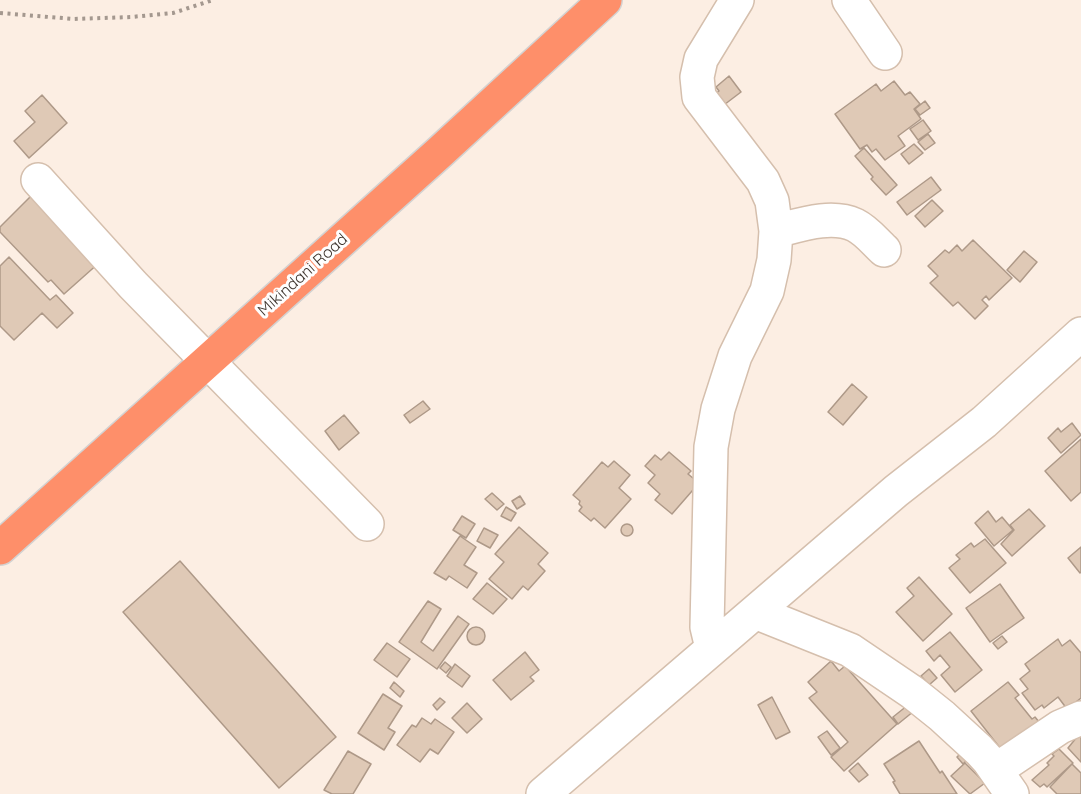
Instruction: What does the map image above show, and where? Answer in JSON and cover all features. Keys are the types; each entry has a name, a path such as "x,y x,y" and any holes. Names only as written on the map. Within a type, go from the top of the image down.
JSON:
{"highway":[{"name":"Mikindani Road","path":"0,548 440,152 604,0"}],"street":[{"path":"712,648 707,627 711,447 718,409 735,356 767,291 774,260 776,231 772,201 763,182 699,97 697,85 701,59 737,0"},
{"path":"849,0 885,53"},
{"path":"38,180 133,285 367,524"},
{"path":"776,231 815,222 840,221 855,225 884,250"},
{"path":"543,794 896,491 984,422 1081,334"},
{"path":"755,612 850,650 912,692 979,750 1004,782 1060,727 1081,718"}],"path":[{"path":"0,13 74,19 131,17 173,13 213,0"}],"building":[{"path":"729,76 741,92 716,111 707,100 719,91 716,87"},
{"path":"894,81 905,95 910,92 920,104 914,109 921,119 898,136 905,146 885,160 876,149 872,152 867,145 860,149 835,114 876,84 881,91"},
{"path":"42,95 67,123 29,158 14,141 35,122 25,111"},
{"path":"925,101 930,108 920,115 915,109"},
{"path":"923,120 931,131 918,140 910,129"},
{"path":"928,134 935,143 925,150 918,142"},
{"path":"914,144 923,153 909,164 901,154"},
{"path":"864,148 897,185 886,195 855,156"},
{"path":"931,177 941,190 907,215 897,202"},
{"path":"36,191 100,262 64,294 51,280 48,282 0,232 0,227"},
{"path":"932,200 943,211 925,227 915,216"},
{"path":"973,240 1012,278 989,300 986,296 982,300 988,306 975,319 958,302 953,306 930,283 938,276 928,266 945,250 949,253 957,245 962,251"},
{"path":"1024,251 1037,262 1020,282 1007,270"},
{"path":"9,257 50,300 56,295 73,313 57,328 42,313 14,340 0,326 0,266"},
{"path":"852,384 867,397 843,425 828,412"},
{"path":"423,401 430,409 410,423 404,415"},
{"path":"344,415 359,433 339,450 325,431"},
{"path":"1072,423 1081,435 1061,453 1048,438 1058,428 1061,432"},
{"path":"1081,439 1081,492 1071,501 1045,471"},
{"path":"669,452 691,471 688,474 699,483 672,514 655,500 660,494 648,483 655,475 645,466 655,455 661,460"},
{"path":"614,461 630,475 619,488 631,499 605,528 594,518 591,521 579,511 582,507 579,504 580,501 573,495 602,462 608,467"},
{"path":"492,493 504,504 497,510 485,499"},
{"path":"520,496 525,504 517,509 512,501"},
{"path":"506,507 516,513 511,521 501,516"},
{"path":"1029,509 1045,526 1012,556 1001,544 1014,530 1010,525"},
{"path":"988,511 996,522 1002,517 1013,530 994,546 975,523"},
{"path":"462,516 475,524 466,538 453,530"},
{"path":"629,524 632,525 632,535 625,536 622,535 621,528 622,525"},
{"path":"519,527 548,553 538,564 545,571 528,590 523,586 512,599 489,579 504,562 495,554"},
{"path":"484,528 498,535 490,548 477,541"},
{"path":"460,536 476,547 464,565 477,573 467,588 449,576 446,580 434,573"},
{"path":"985,539 1006,563 970,593 949,568 960,559 956,555 971,543 974,547"},
{"path":"1081,547 1081,572 1080,573 1068,558"},
{"path":"180,561 336,737 279,788 123,612"},
{"path":"919,577 952,614 923,641 896,612 914,596 907,588"},
{"path":"487,583 507,599 493,614 473,599"},
{"path":"1000,584 1024,618 990,642 966,608"},
{"path":"428,601 441,609 421,642 433,651 458,616 469,624 437,669 399,642"},
{"path":"476,627 482,630 485,636 482,642 476,645 470,642 467,636 470,630"},
{"path":"950,632 982,670 955,692 941,675 950,667 940,655 934,661 926,651"},
{"path":"1002,636 1007,642 998,649 993,643"},
{"path":"1058,639 1062,646 1070,640 1081,653 1081,698 1067,709 1058,697 1044,708 1042,705 1035,710 1022,693 1028,689 1020,679 1030,671 1025,664"},
{"path":"387,643 410,659 397,677 374,660"},
{"path":"525,652 539,670 530,677 534,681 511,700 493,680"},
{"path":"831,661 839,671 845,666 897,724 844,771 831,757 848,742 809,698 817,692 808,682"},
{"path":"445,662 451,667 446,673 440,668"},
{"path":"455,664 470,676 462,687 447,676"},
{"path":"929,669 937,678 929,685 921,676"},
{"path":"394,682 404,691 400,697 390,688"},
{"path":"1008,682 1019,695 1015,698 1032,719 1035,717 1044,728 1007,757 971,711"},
{"path":"383,694 402,706 388,728 395,732 384,750 358,733"},
{"path":"772,697 790,732 776,739 758,705"},
{"path":"440,698 445,702 437,710 433,705"},
{"path":"467,703 482,719 467,733 452,718"},
{"path":"908,705 914,711 898,724 893,717"},
{"path":"422,718 431,724 435,719 454,732 438,754 430,749 420,762 397,745 412,725 416,727"},
{"path":"827,731 840,748 831,755 818,737"},
{"path":"1081,732 1081,762 1068,748"},
{"path":"919,741 957,794 900,794 884,764"},
{"path":"1059,749 1073,763 1047,787 1044,784 1040,787 1032,780 1049,765 1047,763 1054,756 1052,754"},
{"path":"964,750 970,757 963,764 957,757"},
{"path":"348,751 371,764 353,794 332,794 324,790"},
{"path":"858,763 868,775 859,782 849,771"},
{"path":"965,763 985,783 970,794 951,776"},
{"path":"1072,764 1081,773 1081,794 1057,794 1050,787"}]}
